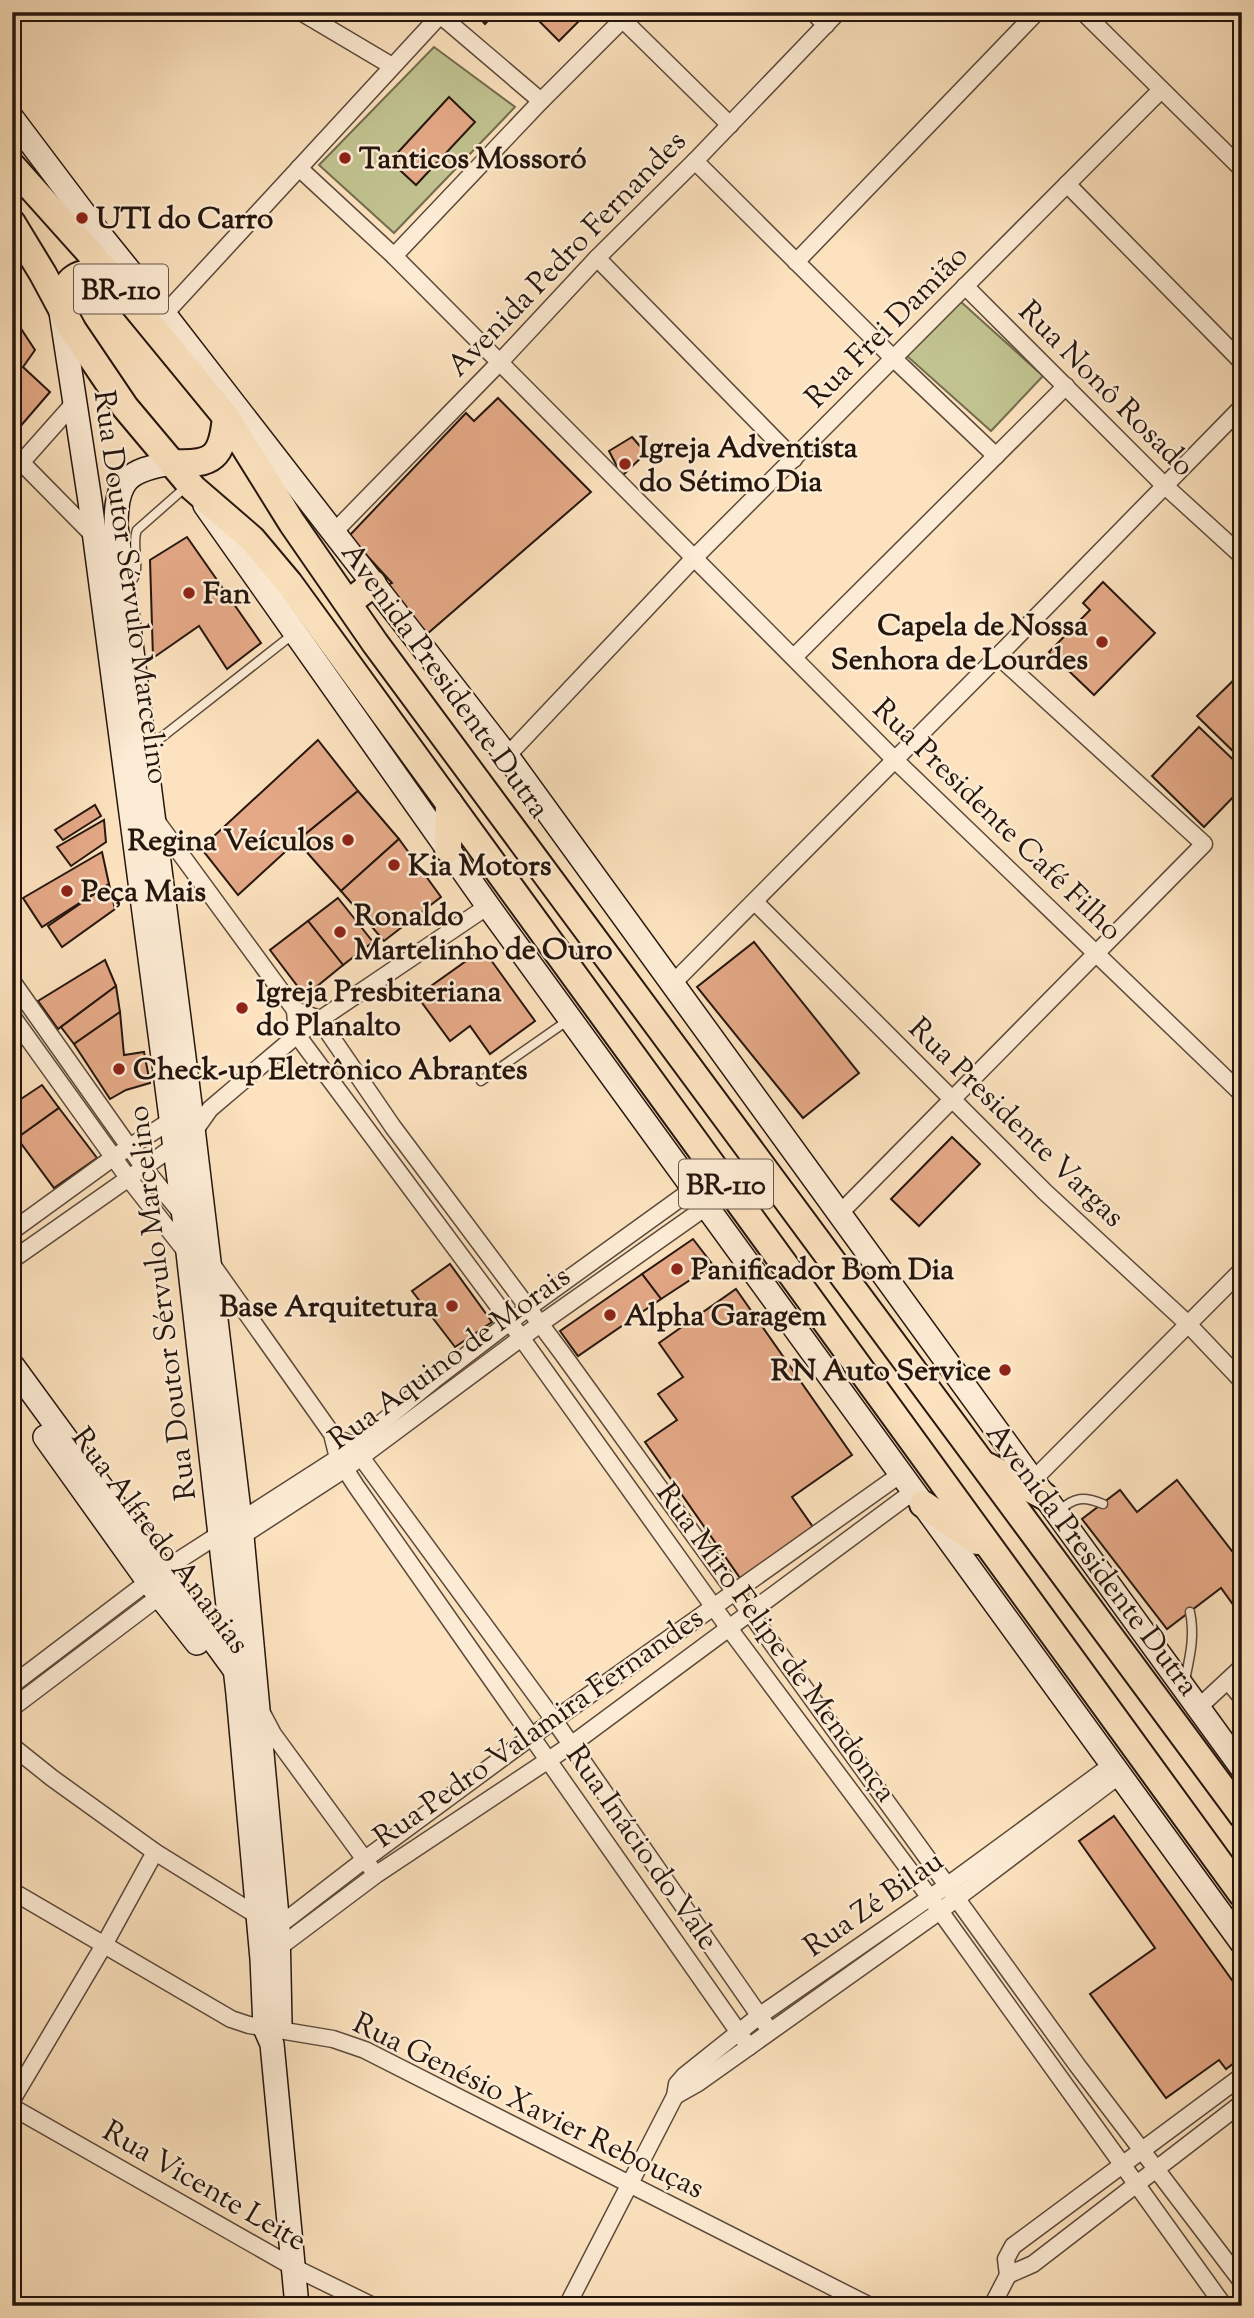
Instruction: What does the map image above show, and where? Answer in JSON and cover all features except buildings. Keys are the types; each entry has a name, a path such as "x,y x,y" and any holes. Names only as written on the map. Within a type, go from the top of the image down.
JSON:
{"main road":[{"name":"Avenida Presidente Dutra","path":"12,118 98,232 226,417 292,523 348,603 1242,1815"},
{"name":"Avenida Presidente Dutra","path":"12,166 107,272 159,321 333,533 507,756 1242,1768"},
{"name":"BR-110","path":"12,223 92,361 125,407 191,486 252,539 289,583 1242,1894"},
{"path":"61,306 63,289 72,279 91,272 107,272"},
{"name":"Rua Doutor Sérvulo Marcelino","path":"61,306 62,330 76,401 100,591 190,1113"},
{"path":"173,463 205,462 218,453 223,442 226,417"},
{"name":"Rua Doutor Sérvulo Marcelino","path":"173,463 137,472 118,491 116,526 190,1113 183,1139 184,1217 198,1256"},
{"path":"191,486 488,906 1242,1943"},
{"path":"348,603 373,584"},
{"path":"448,849 449,803"},
{"name":"Rua Doutor Sérvulo Marcelino","path":"183,1139 234,1531 267,1938 272,2034 297,2306"},
{"name":"Rua Alfredo Ananias","path":"12,1365 157,1583 235,1670 247,1698"},
{"name":"Rua Alfredo Ananias","path":"12,1392 247,1698"},
{"path":"981,1463 1044,1497"},
{"path":"913,1490 993,1552"},
{"name":"Rua Doutor Sérvulo Marcelino","path":"234,1531 235,1670"},
{"name":"Rua Doutor Sérvulo Marcelino","path":"247,1698 266,1730 267,1938"}],"street":[{"path":"301,12 392,66"},
{"path":"813,12 826,25"},
{"name":"Avenida Pedro Fernandes","path":"333,533 838,12"},
{"path":"796,262 1037,12"},
{"path":"1083,12 1242,169"},
{"path":"159,321 442,14 541,101"},
{"path":"394,256 618,16 730,125"},
{"name":"Rua Frei Damião","path":"507,756 694,558 1161,90"},
{"path":"695,161 893,358 996,456"},
{"name":"Rua Presidente Café Filho","path":"299,168 394,256 895,760 1242,1094"},
{"path":"1067,184 1242,362"},
{"path":"597,258 794,459"},
{"name":"Rua Nonô Rosado","path":"965,286 1164,485 1242,556"},
{"path":"794,657 1066,386"},
{"path":"76,401 17,468 93,534"},
{"path":"673,983 999,656 1242,407"},
{"path":"840,1213 1204,844 999,656"},
{"path":"152,814 295,1010 297,1035"},
{"name":"Rua Presidente Vargas","path":"755,902 1045,1192 1188,1324 1242,1381"},
{"path":"12,1231 129,1146 190,1113 318,1019 488,906"},
{"path":"12,981 144,1168 184,1217"},
{"path":"295,1010 318,1019"},
{"name":"Rua Inácio do Vale","path":"12,1016 129,1179 198,1256 332,1434 357,1452 554,1720 770,2031"},
{"name":"Rua Miro Felipe de Mendonça","path":"318,1019 393,1127 540,1324 1040,2014 1242,2282"},
{"name":"Rua Miro Felipe de Mendonça","path":"297,1035 522,1338 728,1628 930,1897 1224,2306"},
{"path":"373,1140 393,1127"},
{"path":"12,1260 183,1139"},
{"name":"Rua Aquino de Morais","path":"357,1452 434,1380 528,1308 699,1198"},
{"name":"Rua Aquino de Morais","path":"12,1685 234,1531 341,1464 446,1393 522,1338 699,1198"},
{"path":"1044,1497 1188,1324 1242,1270"},
{"path":"434,1380 446,1393"},
{"name":"Rua Inácio do Vale","path":"332,1434 341,1464 749,2047"},
{"name":"Rua Pedro Valamira Fernandes","path":"267,1938 364,1860 554,1720 714,1607 913,1490"},
{"name":"Rua Pedro Valamira Fernandes","path":"267,1938 377,1874 571,1745 913,1490"},
{"name":"Rua Aquino de Morais","path":"12,1708 157,1583"},
{"path":"1199,1707 1242,1667"},
{"path":"622,1672 638,1695"},
{"name":"Avenida Presidente Dutra","path":"1228,1681 1242,1698"},
{"path":"266,1730 377,1874"},
{"path":"13,1746 52,1779 155,1852 267,1938"},
{"name":"Rua Zé Bilau","path":"675,2096 749,2047 940,1911 953,1891 1117,1769"},
{"path":"12,2100 104,1945 155,1852"},
{"name":"Rua Genésio Xavier Rebouças","path":"12,1891 231,2019 272,2034 333,2039 365,2049 870,2306"},
{"name":"Rua Zé Bilau","path":"567,2306 675,2096 677,2084 684,2076 738,2031 930,1897 953,1891"},
{"path":"1024,2026 1040,2014"},
{"path":"992,2306 1008,2275 1006,2259 1013,2246 1242,2076"},
{"path":"1008,2275 1033,2264 1242,2104"},
{"name":"Rua Vicente Leite","path":"12,2107 293,2267 373,2306"}],"lane":[{"path":"100,591 124,587 135,578 134,537 137,530 191,486"},
{"path":"145,750 295,633"},
{"path":"481,1082 570,1019"},
{"path":"1044,1497 1069,1501 1079,1497 1103,1504"},
{"path":"1183,1686 1192,1650 1193,1627 1190,1612"}],"green space":[{"path":"434,47 515,107 394,233 319,165"},
{"path":"960,301 1043,376 991,431 907,356"}],"place":[{"name":"Tanticos Mossoró","path":"345,158"},
{"name":"UTI do Carro","path":"82,218"},
{"name":"Igreja Adventista do Sétimo Dia","path":"625,464"},
{"name":"Fan","path":"189,593"},
{"name":"Capela de Nossa Senhora de Lourdes","path":"1102,642"},
{"name":"Regina Veículos","path":"348,840"},
{"name":"Kia Motors","path":"394,865"},
{"name":"Peça Mais","path":"67,891"},
{"name":"Ronaldo Martelinho de Ouro","path":"340,932"},
{"name":"Igreja Presbiteriana do Planalto","path":"242,1008"},
{"name":"Check-up Eletrônico Abrantes","path":"119,1069"},
{"name":"Panificador Bom Dia","path":"677,1269"},
{"name":"Base Arquitetura","path":"452,1306"},
{"name":"Alpha Garagem","path":"610,1315"},
{"name":"RN Auto Service","path":"1005,1370"}]}
